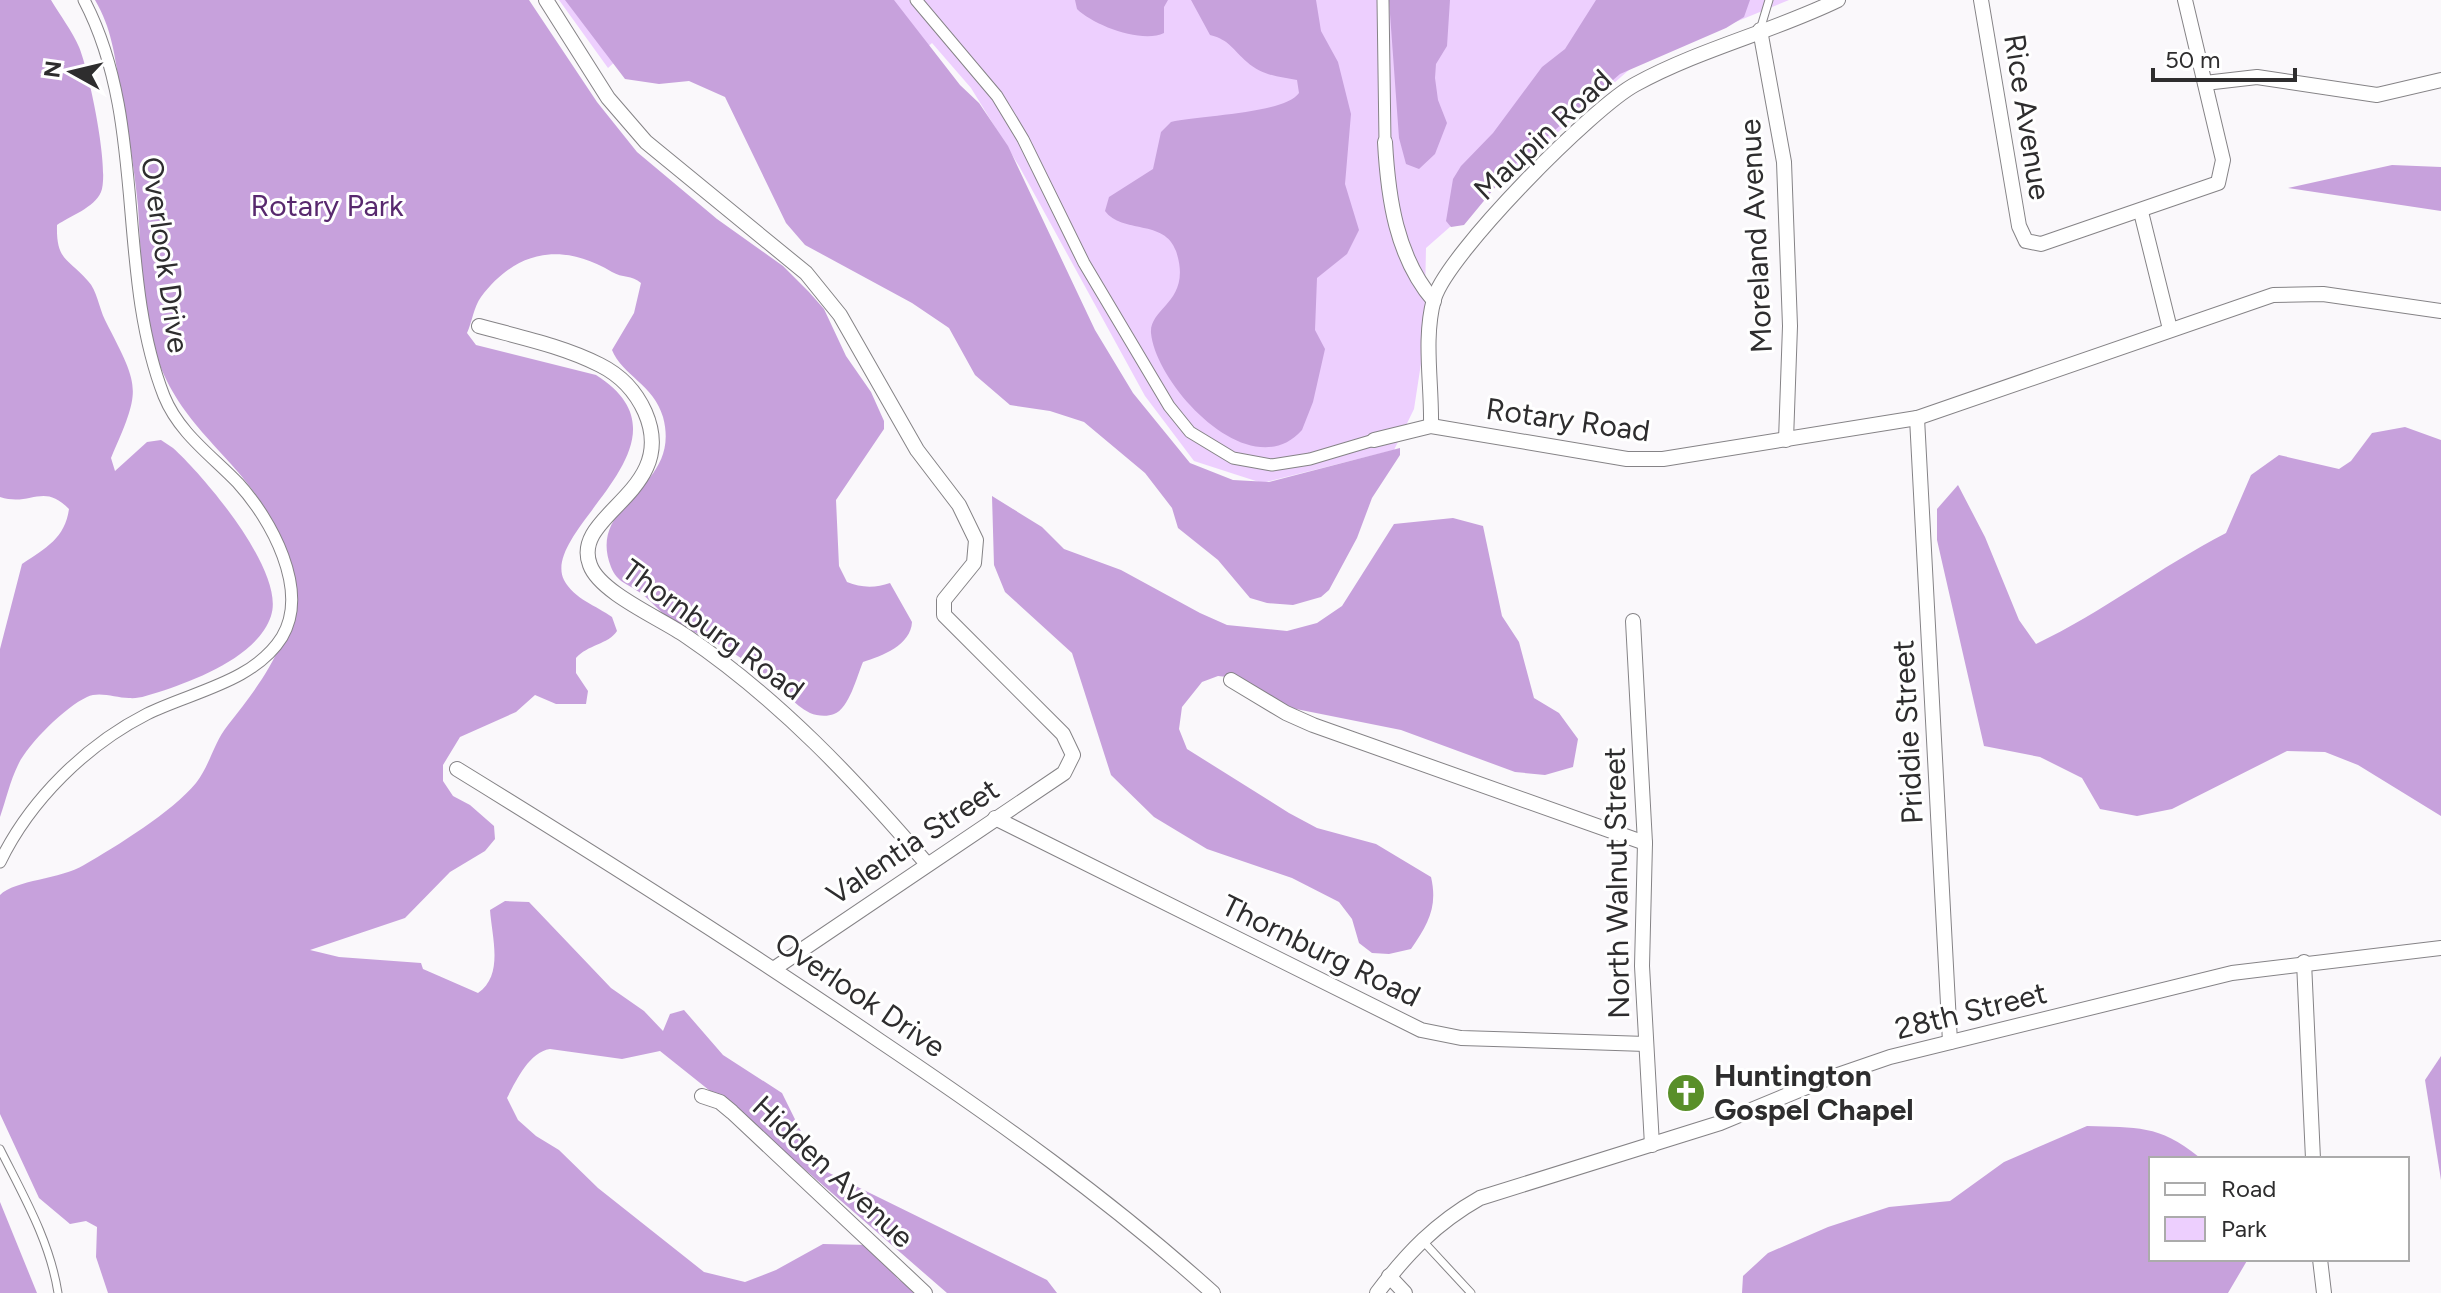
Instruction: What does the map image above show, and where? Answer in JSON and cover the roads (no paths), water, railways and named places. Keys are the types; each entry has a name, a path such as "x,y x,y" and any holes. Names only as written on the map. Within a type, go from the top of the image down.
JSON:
{"street":[{"name":"Overlook Drive","path":"0,862 16,831 80,759 114,732 148,713 233,678 258,662 284,634 291,612 287,570 261,516 239,484 181,425 161,388 138,291 132,210 114,87 97,28 84,0"},
{"name":"Valentia Street","path":"546,0 608,98 646,142 806,273 840,315 917,450 959,505 976,540 974,563 944,600 944,615 1063,734 1073,755 1064,773 775,968"},
{"name":"Rotary Road","path":"916,0 997,96 1030,152 1084,263 1169,406 1190,432 1233,458 1272,465 1310,459 1431,426 1641,460 1917,418 2170,329 2285,294 2342,296 2441,311"},
{"path":"1383,0 1385,142 1391,197 1403,247 1418,280 1434,301"},
{"name":"Maupin Road","path":"1431,426 1429,335 1434,301 1443,277 1487,221 1610,101 1657,73 1838,0"},
{"name":"Rice Avenue","path":"1981,0 2019,226 2026,241 2041,244 2141,212"},
{"path":"2170,329 2141,212 2210,188 2221,175 2223,160 2185,0"},
{"name":"Moreland Avenue","path":"1760,30 1784,162 1790,326 1786,440"},
{"path":"2205,83 2257,77 2377,95 2441,80"},
{"name":"Thornburg Road","path":"479,326 599,364 627,385 649,423 650,460 643,478 593,534 588,551 595,574 687,636 792,720 836,760 927,864"},
{"name":"Priddie Street","path":"1917,418 1950,1042"},
{"name":"North Walnut Street","path":"1633,621 1645,843 1642,966 1652,1145"},
{"path":"1231,680 1286,713 1313,725 1645,843"},
{"name":"Overlook Drive","path":"457,769 775,968 1071,1173 1213,1293"},
{"name":"Thornburg Road","path":"995,818 1421,1030 1461,1038 1646,1044"},
{"name":"28th Street","path":"1377,1293 1421,1239 1447,1217 1480,1198 1720,1123 1858,1067 2205,979 2304,962 2441,948"},
{"path":"2304,962 2313,1157"},
{"name":"Hidden Avenue","path":"702,1096 720,1102 732,1112 925,1293"},
{"path":"2320,1261 2324,1293"},
{"path":"1389,1276 1405,1293"}],"lane":[{"path":"1760,30 1769,0"},
{"path":"0,1149 40,1231 55,1270 58,1293"},
{"path":"1421,1239 1471,1293"}],"place":[{"name":"Huntington Gospel Chapel","path":"1686,1093"}],"park label":[{"name":"Rotary Park","path":"327,206"}]}
